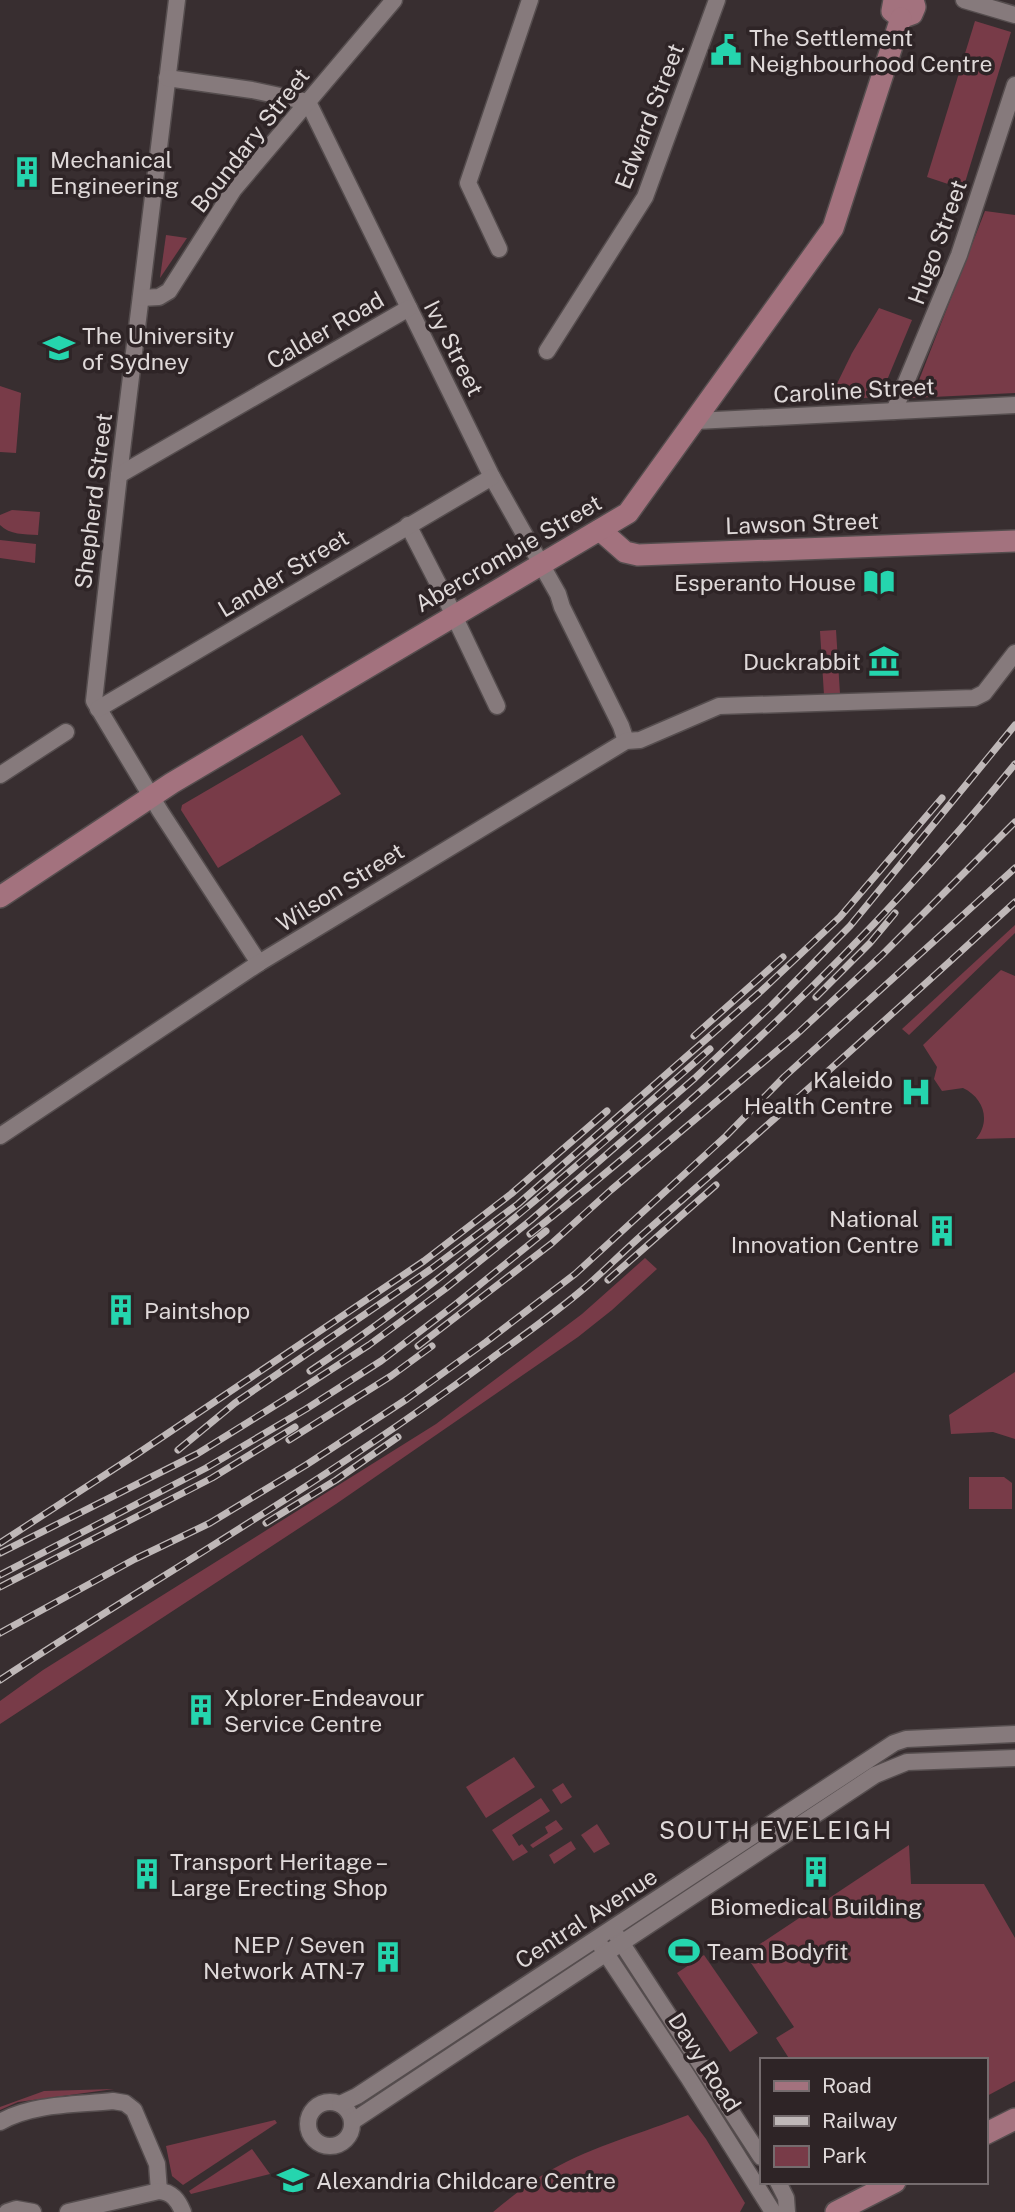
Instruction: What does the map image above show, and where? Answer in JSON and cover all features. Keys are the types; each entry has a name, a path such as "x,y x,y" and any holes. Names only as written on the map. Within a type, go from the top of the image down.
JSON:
{"street":[{"name":"Shepherd Street","path":"177,0 94,701 259,963"},
{"name":"Boundary Street","path":"141,298 159,297 169,291 234,189 394,0"},
{"path":"499,249 468,183 530,0"},
{"name":"Edward Street","path":"547,351 645,197 717,0"},
{"path":"964,0 1015,15"},
{"name":"Abercrombie Street","path":"0,897 152,797 628,513 833,228 896,4"},
{"path":"167,78 252,90 308,102"},
{"name":"Hugo Street","path":"894,411 959,255 1015,85"},
{"name":"Ivy Street","path":"308,102 492,477 558,594 626,741"},
{"name":"Calder Road","path":"119,475 409,308"},
{"name":"Caroline Street","path":"696,421 1015,405"},
{"name":"Lander Street","path":"98,709 492,477"},
{"path":"408,525 497,706"},
{"name":"Lawson Street","path":"600,530 625,552 638,555 1015,541"},
{"name":"Wilson Street","path":"0,1136 259,963 626,741 640,740 719,706 974,698 984,693 1015,653"},
{"path":"0,775 66,732"},
{"name":"Central Avenue","path":"340,2104 357,2096 894,1743 906,1739 1015,1734"},
{"name":"Central Avenue","path":"353,2121 887,1769 910,1762 1015,1758"},
{"name":"Davy Road","path":"612,1928 760,2155"},
{"name":"Davy Road","path":"596,1938 773,2212"},
{"path":"688,2077 703,2067"},
{"path":"0,2122 12,2115 34,2109 113,2101 125,2104 134,2110 151,2148 157,2164 159,2190"},
{"path":"324,2103 340,2104 348,2110 353,2121 352,2131 342,2144 326,2146 312,2138 308,2123 311,2113 324,2103"},
{"path":"987,2133 1015,2119"},
{"path":"779,2184 786,2197 787,2212"},
{"path":"836,2212 891,2184"},
{"path":"68,2212 159,2190 173,2196 183,2212"},
{"path":"7,2212 16,2209 33,2212"}],"green space":[{"path":"975,21 1011,32 963,189 927,177"},
{"path":"985,211 1015,215 1015,393 912,398"},
{"path":"166,235 187,238 160,278"},
{"path":"879,308 912,320 880,397 829,400 852,353"},
{"path":"0,386 21,393 16,453 0,452"},
{"path":"12,510 40,512 38,535 13,532 0,525 0,515"},
{"path":"0,540 36,544 35,563 0,558"},
{"path":"836,630 840,694 824,695 820,631"},
{"path":"302,735 341,794 218,868 181,810 182,805"},
{"path":"1015,925 1015,933 909,1035 902,1029"},
{"path":"1001,970 1015,976 1015,1138 976,1139 981,1132 984,1118 980,1104 963,1088 942,1091 934,1079 937,1067 923,1045"},
{"path":"645,1258 657,1269 578,1337 336,1504 0,1724 0,1701 43,1670 436,1424 582,1314"},
{"path":"1015,1372 1015,1439 993,1432 951,1434 949,1415"},
{"path":"969,1477 1004,1477 1012,1483 1012,1509 969,1509"},
{"path":"514,1757 535,1787 486,1818 466,1787"},
{"path":"563,1783 572,1797 561,1804 552,1790"},
{"path":"541,1798 550,1811 512,1835 519,1846 522,1844 528,1852 513,1861 492,1830"},
{"path":"556,1820 563,1829 533,1848 530,1845 548,1833 545,1827"},
{"path":"597,1824 610,1844 594,1853 581,1835"},
{"path":"571,1841 576,1849 554,1864 549,1855"},
{"path":"909,1845 911,1884 984,1884 1015,1938 1015,2081 987,2096 987,2058 789,2058 776,2038 794,2027 745,1954"},
{"path":"704,1955 758,2033 730,2052 677,1973"},
{"path":"114,2089 18,2102 0,2110 0,2107 44,2091"},
{"path":"688,2115 745,2203 740,2212 493,2212 567,2161"},
{"path":"275,2120 277,2123 183,2185 172,2176 166,2146"},
{"path":"252,2149 270,2174 191,2194 189,2191"}],"railway":[{"path":"0,1553 197,1454 295,1393 369,1345 531,1220 695,1078 850,926 1015,725"},
{"path":"530,1234 660,1127 786,1012 904,892 1015,764"},
{"path":"178,1450 235,1403 431,1269 518,1204 759,993 840,917 942,798"},
{"path":"418,1346 551,1244 611,1190 797,1034 882,955 1015,822"},
{"path":"0,1633 135,1559 210,1523 407,1399 486,1342 575,1274 726,1136 784,1077 1015,868"},
{"path":"0,1680 375,1441 554,1312 588,1285 1015,902"},
{"path":"816,997 870,943 895,913"},
{"path":"694,1036 783,957"},
{"path":"310,1371 415,1297 515,1217 710,1049"},
{"path":"0,1543 424,1261 511,1194 607,1111"},
{"path":"608,1280 716,1185"},
{"path":"0,1575 206,1468 306,1409 381,1361 546,1231"},
{"path":"289,1440 391,1376 432,1346"},
{"path":"0,1587 212,1478 295,1427"},
{"path":"266,1523 336,1480 398,1437"}],"place":[{"name":"The Settlement Neighbourhood Centre","path":"726,50"},
{"name":"Mechanical Engineering","path":"27,172"},
{"name":"The University of Sydney","path":"59,348"},
{"name":"Esperanto House","path":"879,582"},
{"name":"Duckrabbit","path":"884,661"},
{"name":"Kaleido Health Centre","path":"916,1092"},
{"name":"National Innovation Centre","path":"942,1231"},
{"name":"Paintshop","path":"121,1310"},
{"name":"Xplorer-Endeavour Service Centre","path":"201,1710"},
{"name":"Biomedical Building","path":"816,1872"},
{"name":"Transport Heritage – Large Erecting Shop","path":"147,1874"},
{"name":"Team Bodyfit","path":"684,1951"},
{"name":"NEP / Seven Network ATN-7","path":"388,1957"},
{"name":"Alexandria Childcare Centre","path":"293,2180"}],"district":[{"name":"SOUTH EVELEIGH","path":"776,1830"}]}
